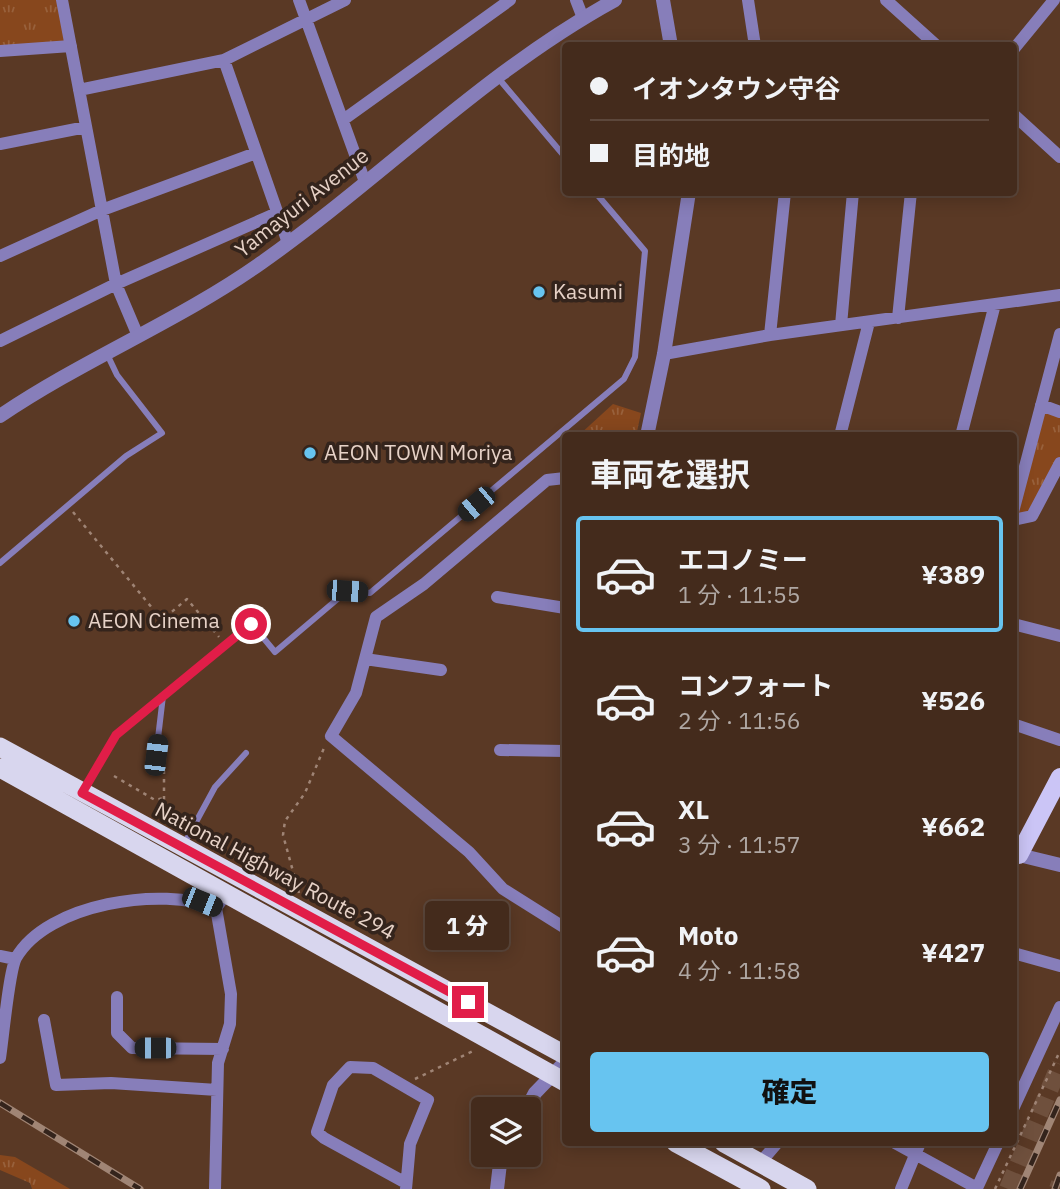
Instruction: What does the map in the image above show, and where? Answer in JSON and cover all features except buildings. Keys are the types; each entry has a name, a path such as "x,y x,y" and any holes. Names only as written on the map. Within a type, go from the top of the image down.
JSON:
{"highway":[{"name":"National Highway Route 294","path":"0,747 182,848 227,893 562,1054"},
{"name":"National Highway Route 294","path":"0,768 561,1073"},
{"path":"682,1146 761,1189"},
{"path":"729,1146 807,1189"}],"main road":[{"path":"1017,858 1060,777"}],"street":[{"path":"62,0 116,284 138,336"},
{"path":"299,0 365,182"},
{"path":"79,90 224,60 308,21 345,0"},
{"path":"343,120 510,0"},
{"path":"576,0 583,18"},
{"name":"Yamayuri Avenue","path":"0,416 228,284 288,243 497,76 583,18 615,0"},
{"path":"663,0 670,42"},
{"path":"748,0 754,42"},
{"path":"886,0 933,42"},
{"path":"1017,45 1054,0"},
{"path":"0,51 71,46"},
{"path":"224,60 288,243"},
{"path":"1017,118 1060,157"},
{"path":"0,144 86,127"},
{"path":"0,256 102,210 256,153"},
{"path":"648,432 664,354 688,196"},
{"path":"770,335 785,196"},
{"path":"841,325 853,196"},
{"path":"898,318 911,196"},
{"path":"0,341 116,284 277,213"},
{"path":"664,354 770,335 1060,295"},
{"path":"962,432 995,304"},
{"path":"841,432 869,321"},
{"path":"1017,497 1060,334"},
{"path":"1041,405 1060,412"},
{"path":"1017,519 1032,516 1060,463"},
{"path":"562,478 547,480 424,584 376,617 356,693 331,736 470,852 503,889 562,926"},
{"path":"497,597 562,608"},
{"path":"1017,625 1060,636"},
{"path":"365,659 441,670"},
{"path":"1017,725 1060,740"},
{"path":"500,750 562,751"},
{"path":"1017,860 1060,865"},
{"path":"0,1058 15,959 42,932 103,902 227,893 230,1024 218,1063 215,1189"},
{"path":"1017,954 1060,966"},
{"path":"0,956 15,959"},
{"path":"117,997 117,1033 132,1048 223,1049"},
{"path":"1017,1101 1060,1007"},
{"path":"44,1020 56,1085 111,1083 218,1090"},
{"path":"349,1067 373,1068 428,1100 410,1144 406,1186 317,1132 333,1085 349,1067"},
{"path":"538,1097 561,1073"},
{"path":"760,1163 774,1146"},
{"path":"901,1189 918,1149 977,1188 997,1146"},
{"path":"497,1189 500,1167"}],"lane":[{"path":"497,76 562,153"},
{"path":"82,793 116,735 251,624 275,652 347,591 370,593 624,379 635,356 645,251 598,196"},
{"path":"0,564 126,456 162,433 117,375 107,354"},
{"path":"156,755 163,696"},
{"path":"182,848 215,787 246,753"}],"path":[{"path":"77,517 162,620 187,599 213,630"},
{"path":"300,899 283,835 285,821 305,793 331,736"},
{"path":"156,755 164,761 164,824"},
{"path":"114,776 155,800 164,798"},
{"path":"402,1085 481,1047"},
{"path":"1017,1142 1060,1051"},
{"path":"995,1189 1015,1146"}],"green space":[{"path":"0,0 62,0 71,46 0,51"},
{"path":"613,404 641,413 637,432 582,432"},
{"path":"1041,405 1060,412 1060,463 1032,516 1017,513 1017,497"},
{"path":"0,1155 15,1157 70,1189 32,1189 30,1183 0,1170"}],"tunnel":[{"path":"1008,1189 1060,1064"},
{"path":"1058,1189 1060,1183"}],"railway":[{"path":"1020,1189 1060,1100"},
{"path":"0,1103 140,1189"},
{"path":"1055,1189 1060,1175"}],"place":[{"name":"Kasumi","path":"539,292"},
{"name":"AEON TOWN Moriya","path":"310,453"},
{"name":"AEON Cinema","path":"74,621"}],"route":[{"path":"251,624 116,735 82,793 468,1002"}]}
